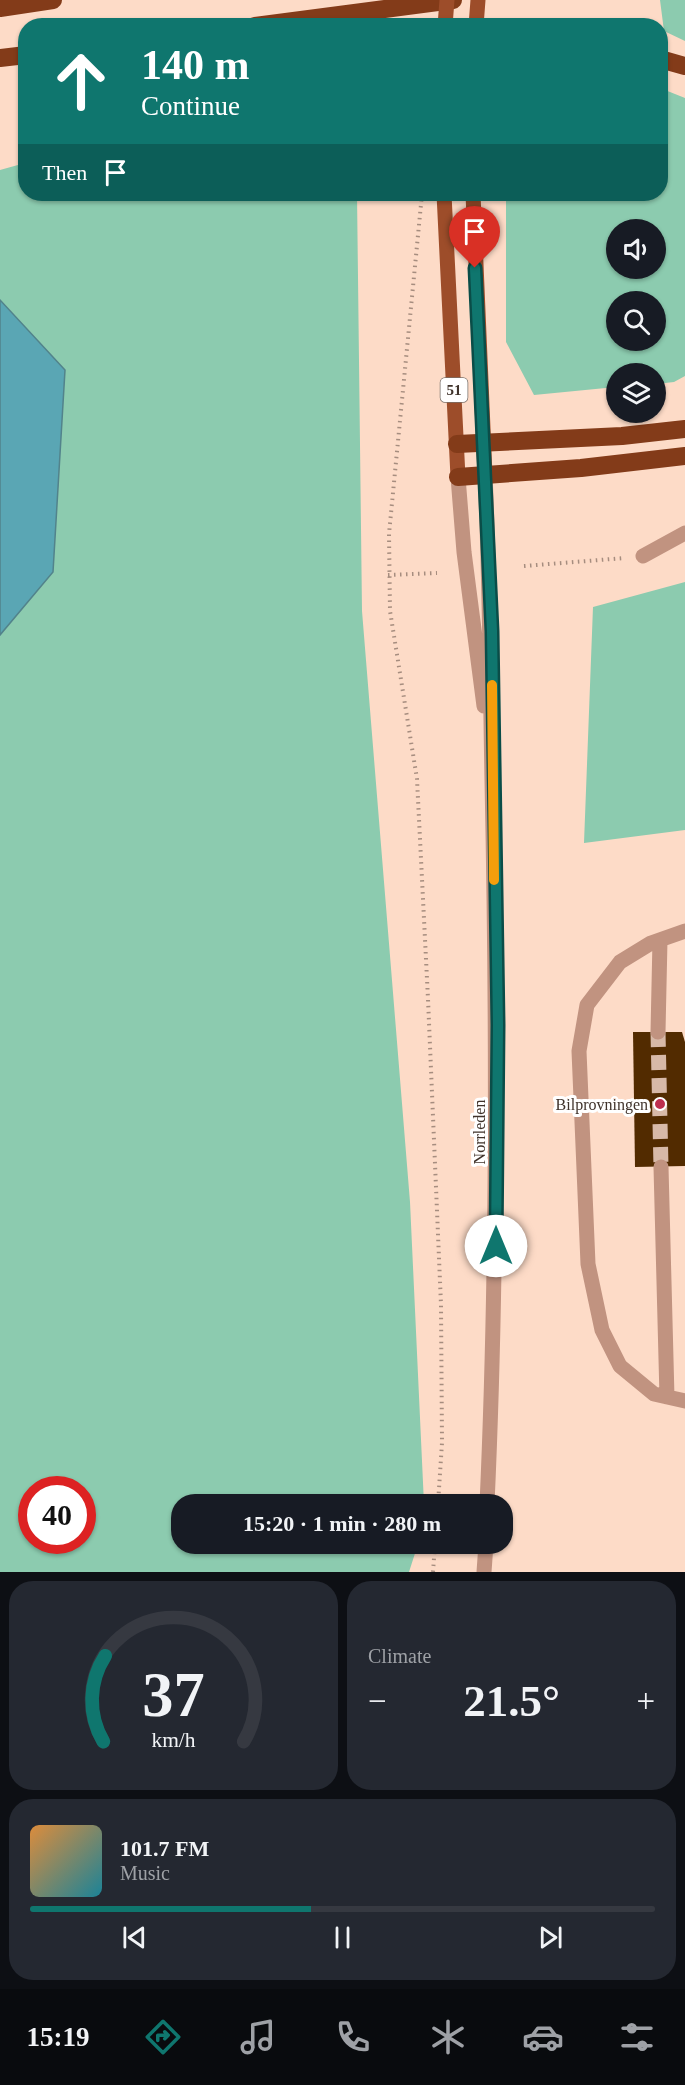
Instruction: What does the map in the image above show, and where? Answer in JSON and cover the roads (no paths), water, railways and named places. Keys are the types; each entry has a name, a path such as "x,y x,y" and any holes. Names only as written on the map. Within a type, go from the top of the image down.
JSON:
{"highway":[{"path":"0,8 53,0"},
{"path":"316,18 453,0"},
{"path":"0,58 18,56"},
{"path":"668,61 685,66"},
{"path":"457,444 685,429"},
{"path":"458,477 581,468 685,456"}],"main road":[{"path":"446,18 447,0"},
{"path":"477,18 478,0"},
{"name":"51","path":"444,201 458,477"},
{"name":"51","path":"472,201 485,475"}],"street":[{"path":"485,475 492,631 492,760"},
{"path":"458,477 472,620 492,760"},
{"path":"643,556 685,533"},
{"name":"Norrleden","path":"487,1494 496,1289 498,1025 492,760"},
{"path":"685,931 660,940 620,962 587,1005 579,1051 588,1264 602,1330 620,1366 654,1394 685,1401"},
{"path":"658,1032 660,940"},
{"path":"661,1167 667,1397"},
{"path":"484,1572 485,1554"}],"water":[{"path":"0,300 65,370 53,572 0,635"}],"tunnel":[{"path":"658,1032 661,1167"}],"place":[{"name":"Bilprovningen","path":"660,1104"}]}
